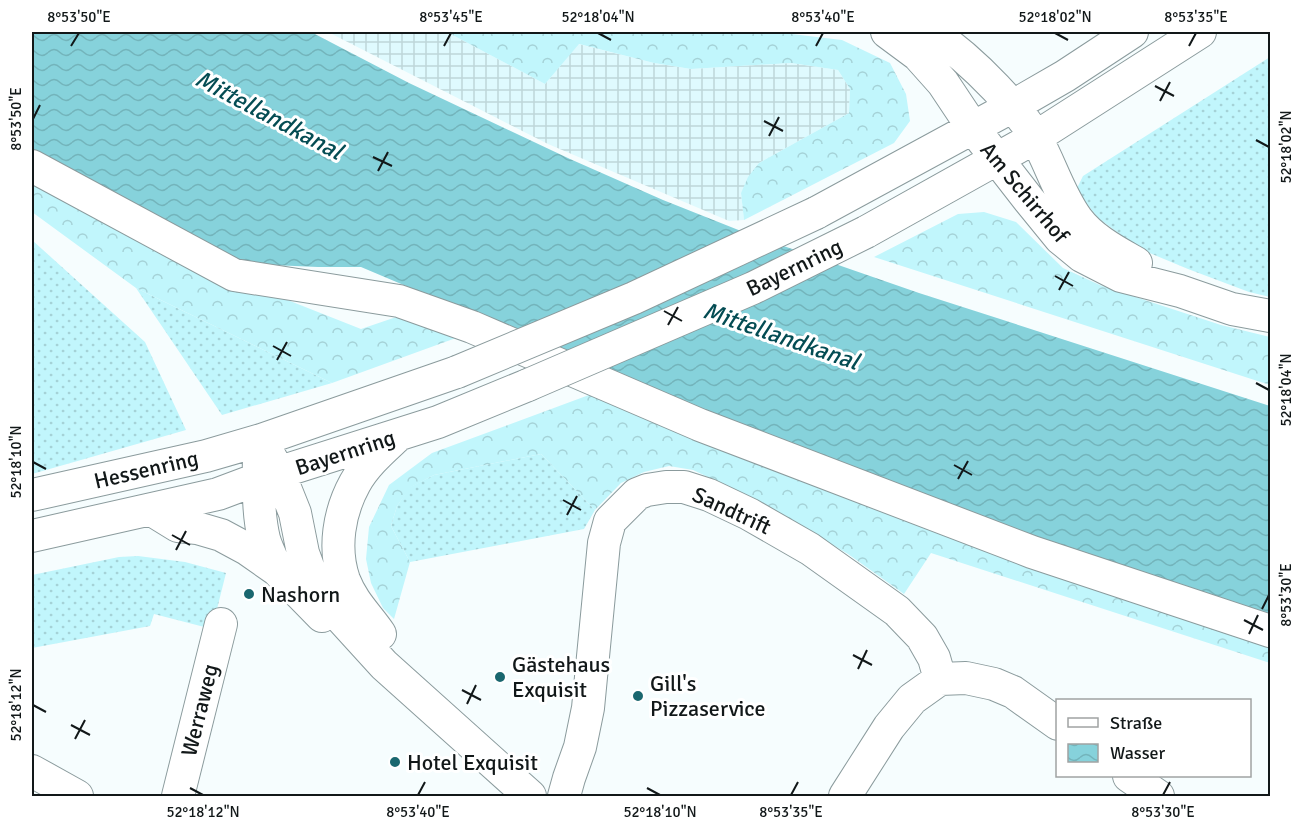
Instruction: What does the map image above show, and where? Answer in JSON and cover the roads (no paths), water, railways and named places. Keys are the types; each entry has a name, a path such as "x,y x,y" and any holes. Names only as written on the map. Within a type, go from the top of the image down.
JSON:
{"street":[{"name":"Am Schirrhof","path":"887,32 918,55 943,83 973,128 1060,238 1082,256 1121,276 1179,291 1232,309 1270,316"},
{"name":"Am Schirrhof","path":"931,32 951,45 1013,106 1036,137 1057,184 1078,220 1101,242 1179,291"},
{"name":"Bayernring","path":"261,440 457,372 634,298 816,213 1013,106 1065,76 1132,32"},
{"name":"Bayernring","path":"268,476 438,422 753,288 866,232 1036,137 1200,32"},
{"path":"32,166 234,275 399,301 472,327 700,425 1032,552 1270,631"},
{"path":"384,665 379,633 358,607 344,580 339,555 339,531 344,508 356,481 373,459 398,435"},
{"path":"261,440 268,476 261,520 265,541 277,570"},
{"name":"Hessenring","path":"32,495 206,456 261,440"},
{"path":"268,476 295,513 303,553 314,583 333,609 384,665 530,796"},
{"name":"Hessenring","path":"32,536 218,494 268,476"},
{"name":"Sandtrift","path":"564,796 580,747 588,708 604,543 610,521 637,494 647,490 666,487 684,488 709,495 749,514 810,549 897,611 922,638 934,658 940,679"},
{"path":"152,510 178,526 197,528 221,535 247,549 277,570 348,640 384,665"},
{"name":"Werraweg","path":"177,796 221,624"},
{"path":"846,796 889,727 912,699 940,679 966,678 994,684 1013,692 1056,723"},
{"path":"32,771 77,796"},
{"path":"1130,777 1158,796"}],"water":[{"name":"Mittellandkanal","path":"32,32 311,32 409,83 570,159 746,233 919,293 1270,406 1270,616 1037,539 675,400 361,267 221,263 32,159"}],"place":[{"name":"Nashorn","path":"249,594"},
{"name":"Gästehaus Exquisit","path":"500,677"},
{"name":"Gill's Pizzaservice","path":"638,696"},
{"name":"Hotel Exquisit","path":"395,762"}]}
